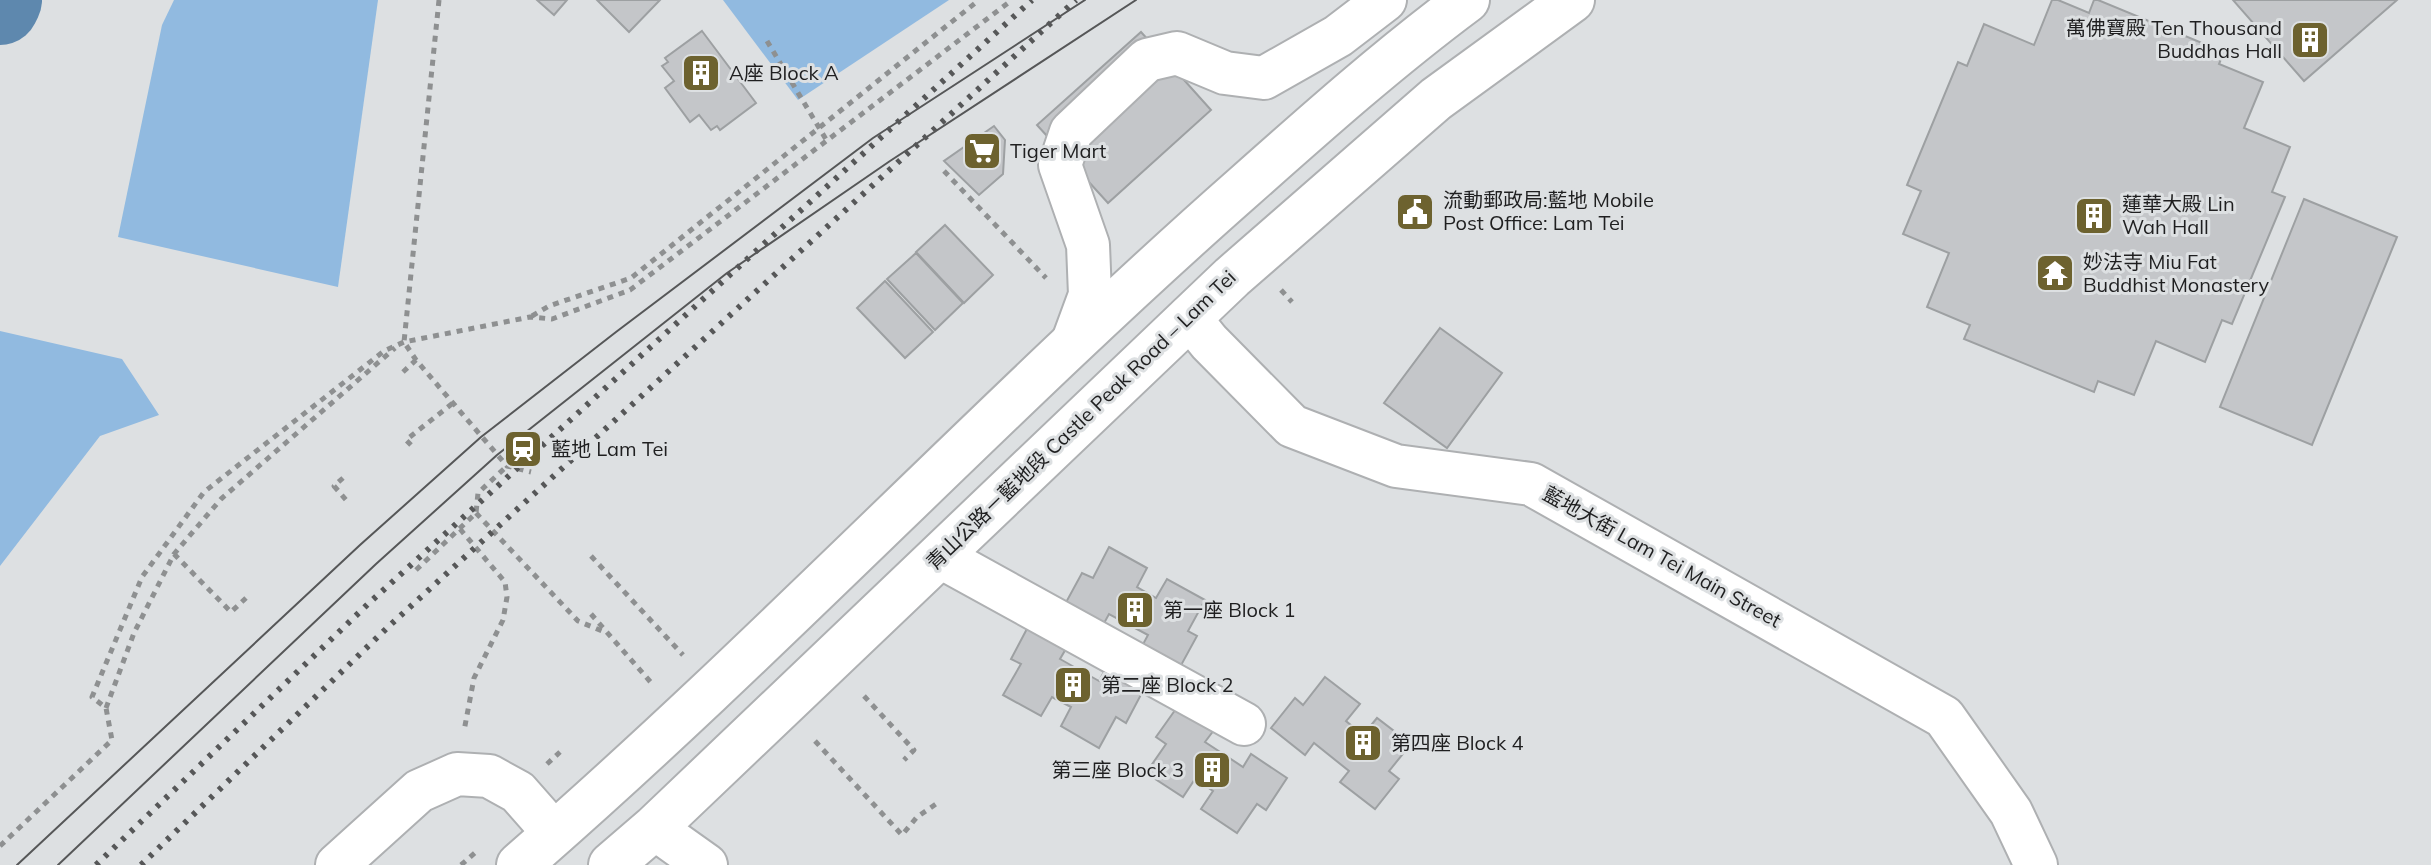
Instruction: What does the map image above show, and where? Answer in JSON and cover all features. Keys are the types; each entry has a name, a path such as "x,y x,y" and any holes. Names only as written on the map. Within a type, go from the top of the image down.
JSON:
{"main road":[{"path":"500,856 555,834 713,688 1177,246 1373,73 1467,0"},
{"name":"青山公路－藍地段 Castle Peak Road – Lam Tei","path":"611,865 654,828 1252,259 1436,99 1572,0"}],"street":[{"path":"1072,344 1090,295 1088,245 1060,165 1071,132 1147,60 1177,53 1225,73 1264,78 1338,36 1385,0"},
{"name":"藍地大街 Lam Tei Main Street","path":"1189,317 1209,342 1292,426 1396,466 1531,484 1944,717 2011,812 2036,865"},
{"path":"939,556 1244,724"},
{"path":"337,865 419,791 457,774 489,776 518,792 555,834"},
{"path":"654,828 706,865"}],"path":[{"path":"439,0 404,342 507,466 531,472"},
{"path":"530,317 549,306 631,278 979,0"},
{"path":"0,846 112,740 106,708 134,633 174,554 221,499 395,348 404,342 530,317 552,319 630,290 1012,0"},
{"path":"767,41 827,141"},
{"path":"944,171 1051,283"},
{"path":"106,708 92,697 142,577 204,492 384,351 395,348"},
{"path":"403,372 416,360"},
{"path":"411,445 406,440 453,403"},
{"path":"416,570 476,513 478,493 507,466"},
{"path":"343,478 334,486 347,501"},
{"path":"476,513 578,621 607,633"},
{"path":"457,774 474,678 503,620 507,597 505,582 460,529"},
{"path":"174,554 231,612 246,598"},
{"path":"591,556 713,688"},
{"path":"591,614 681,717"},
{"path":"864,696 914,750 904,760"},
{"path":"815,741 902,835 917,817 936,804"},
{"path":"461,865 500,856"}],"shaded area":[{"path":"174,0 378,0 338,287 118,237 162,25"},
{"path":"723,0 949,0 798,100"},
{"path":"0,331 122,359 159,415 100,436 0,566"}],"building":[{"path":"537,0 567,0 554,15"},
{"path":"597,0 660,0 629,32"},
{"name":"蓮華大殿 Lin Wah Hall","path":"2052,0 2089,13 2094,0 2098,0 2224,52 2219,64 2263,82 2244,128 2290,147 2272,192 2285,197 2232,324 2222,320 2205,362 2156,341 2134,395 2098,381 2094,392 1964,339 1970,325 1927,307 1949,253 1903,234 1921,191 1907,185 1958,62 1967,66 1984,24 2034,45"},
{"name":"萬佛寶殿 Ten Thousand Buddhas Hall","path":"2233,0 2397,0 2304,81"},
{"name":"A座 Block A","path":"702,31 756,103 720,130 717,126 711,130 699,115 690,122 665,88 674,81 662,66 668,62 665,58"},
{"path":"1141,32 1211,110 1108,203 1037,125"},
{"name":"Tiger Mart","path":"994,126 1005,140 1003,174 979,195 944,161"},
{"path":"2304,199 2397,237 2312,445 2220,407"},
{"path":"945,225 993,275 964,303 916,252"},
{"path":"916,253 963,303 935,330 887,279"},
{"path":"885,281 933,332 905,358 857,308"},
{"path":"1440,328 1502,373 1447,448 1384,403"},
{"name":"第一座 Block 1","path":"1109,547 1147,568 1137,587 1156,598 1167,579 1205,600 1188,631 1197,636 1179,669 1141,648 1148,635 1109,614 1102,627 1064,606 1082,573 1093,578"},
{"name":"第二座 Block 2","path":"1029,625 1067,647 1060,659 1099,681 1106,668 1144,689 1126,723 1116,717 1099,748 1061,726 1071,707 1052,697 1041,716 1003,695 1021,664 1011,659"},
{"name":"第四座 Block 4","path":"1325,677 1360,704 1346,721 1363,735 1377,718 1411,744 1389,771 1399,779 1375,809 1340,782 1349,771 1314,743 1305,755 1271,728 1295,698 1303,705"},
{"name":"第三座 Block 3","path":"1178,706 1214,730 1205,742 1243,767 1251,754 1287,778 1266,810 1257,804 1237,833 1201,809 1213,791 1195,779 1183,797 1146,773 1166,744 1156,737"}],"waterway":[{"path":"0,6 3,0"}],"tram line":[{"path":"17,865 360,545 481,437 873,138 1085,0"},
{"path":"58,865 376,564 497,455 727,273 890,161 1136,0"}],"railway":[{"path":"96,865 368,604 1032,0"},
{"path":"141,865 388,627 1076,0"}],"place":[{"name":"萬佛寶殿 Ten Thousand Buddhas Hall","path":"2310,40"},
{"name":"A座 Block A","path":"701,73"},
{"name":"Tiger Mart","path":"982,151"},
{"name":"流動郵政局:藍地 Mobile Post Office: Lam Tei","path":"1415,212"},
{"name":"蓮華大殿 Lin Wah Hall","path":"2094,216"},
{"name":"妙法寺 Miu Fat Buddhist Monastery","path":"2055,273"},
{"name":"藍地 Lam Tei","path":"523,449"},
{"name":"第一座 Block 1","path":"1135,610"},
{"name":"第二座 Block 2","path":"1073,685"},
{"name":"第四座 Block 4","path":"1363,743"},
{"name":"第三座 Block 3","path":"1212,770"}]}
